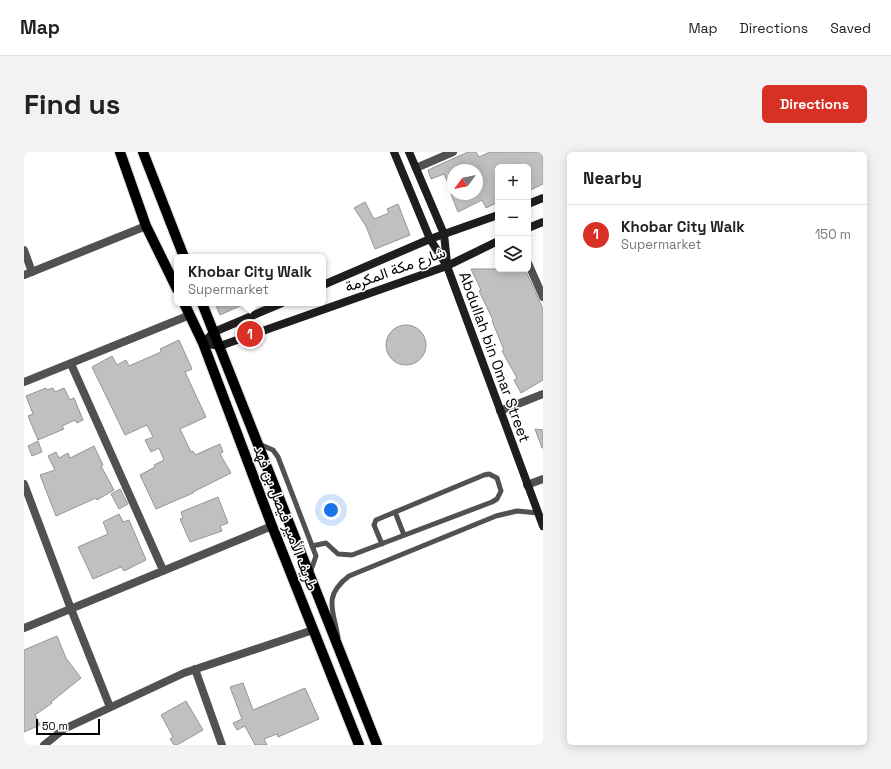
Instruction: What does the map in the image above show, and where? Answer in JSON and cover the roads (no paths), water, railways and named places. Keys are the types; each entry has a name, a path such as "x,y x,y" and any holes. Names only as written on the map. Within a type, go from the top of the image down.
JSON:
{"main road":[{"path":"120,152 146,226 174,283"},
{"path":"143,152 183,254"},
{"name":"Abdullah bin Omar Street","path":"394,152 430,239 447,266 543,526"},
{"name":"Abdullah bin Omar Street","path":"409,152 444,234 447,266"},
{"path":"531,203 543,198"},
{"name":"شارع مكة المكرمة","path":"326,284 430,239 495,215"},
{"path":"531,227 543,222"},
{"name":"شارع مكة المكرمة","path":"202,343 220,346 447,266 495,242"},
{"name":"طريف الأمير فيصل بن فهد","path":"186,306 202,343 272,526 360,745"},
{"name":"طريف الأمير فيصل بن فهد","path":"203,306 377,745"},
{"path":"202,343 214,332 275,306"}],"street":[{"path":"416,168 453,152"},
{"path":"24,275 146,226"},
{"path":"24,250 32,272"},
{"path":"531,270 543,298"},
{"path":"24,382 190,315"},
{"path":"71,364 164,570"},
{"path":"500,411 543,394"},
{"path":"527,485 543,479"},
{"path":"24,484 110,707"},
{"path":"24,628 272,526"},
{"path":"44,745 64,729 195,669 314,630"},
{"path":"195,669 222,745"}],"lane":[{"path":"258,444 273,450 278,456 316,556 316,562 310,574"},
{"path":"312,546 326,543 338,554 344,556 352,555 382,544 492,502 499,496 501,488 497,478 489,474 484,475 395,512 375,522 374,525 382,544"},
{"path":"341,654 331,596 336,587 349,576 496,516 517,511 538,513"},
{"path":"395,512 404,535"}],"place":[{"name":"Khobar City Walk","path":"250,334"}]}
